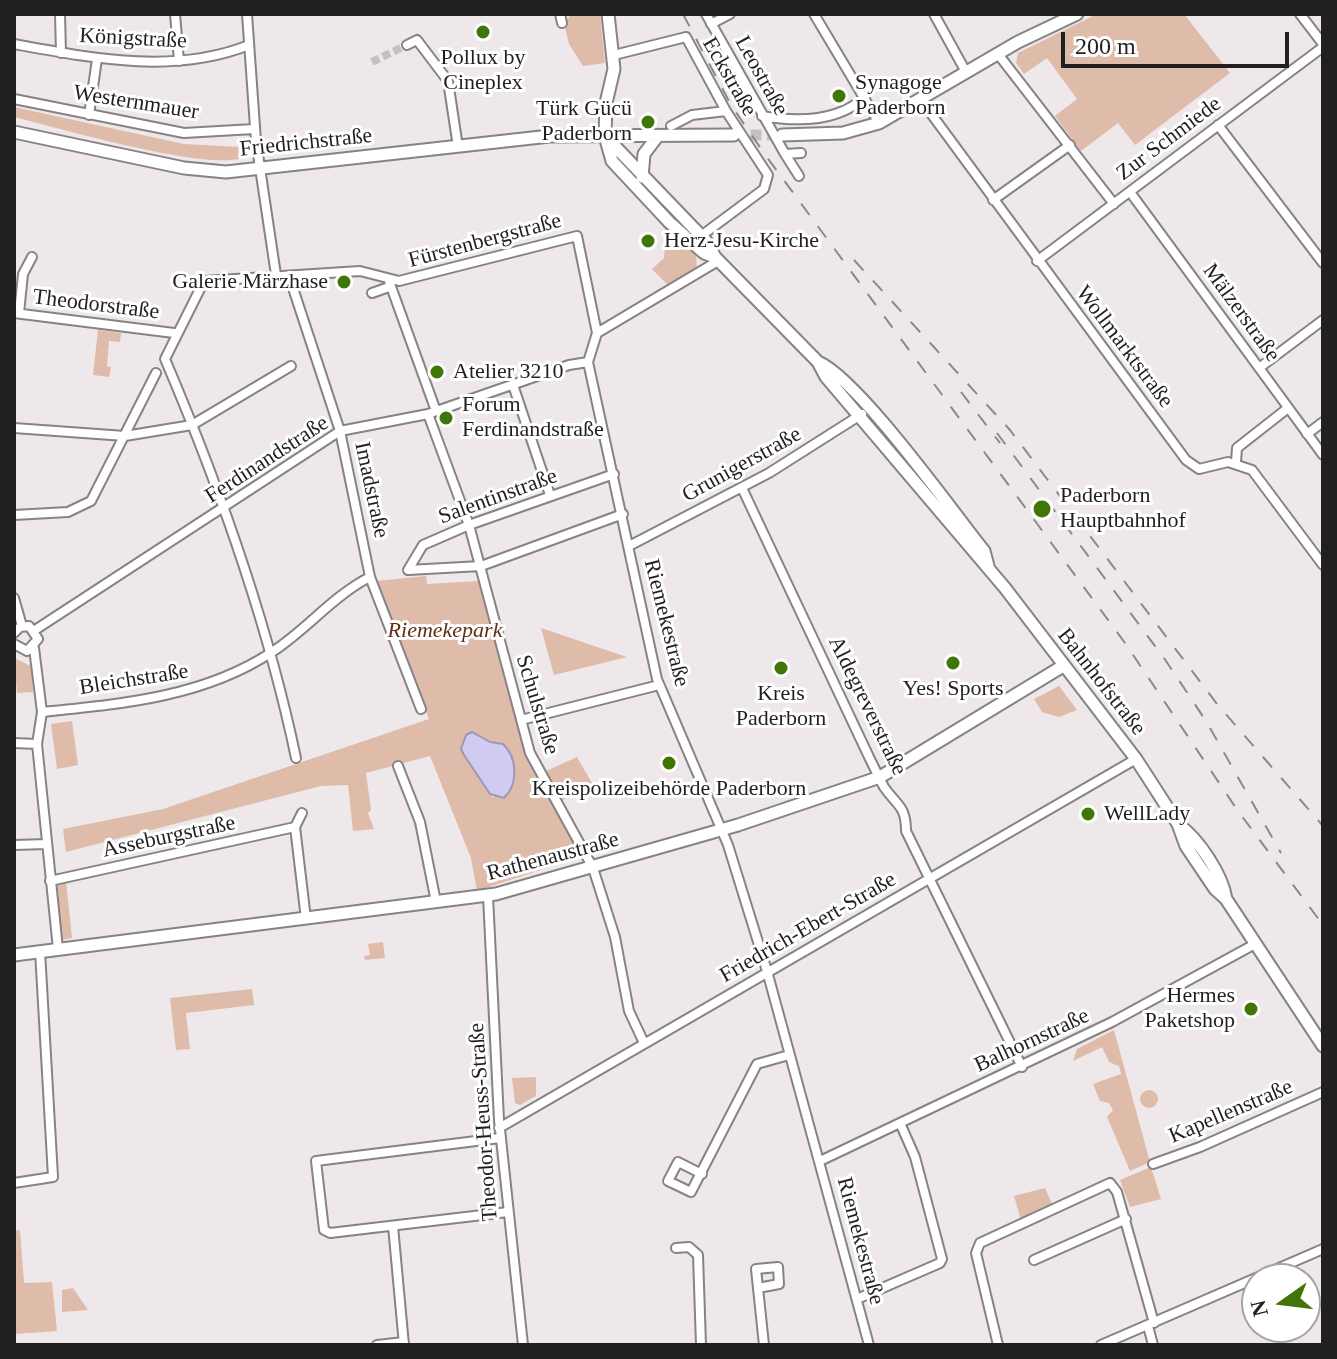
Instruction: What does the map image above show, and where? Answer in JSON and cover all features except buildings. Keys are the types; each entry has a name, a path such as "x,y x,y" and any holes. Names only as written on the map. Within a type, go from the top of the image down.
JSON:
{"main road":[{"path":"605,136 614,55 608,14"},
{"path":"782,135 843,133 879,123 998,54 1077,14"},
{"name":"Friedrichstraße","path":"14,132 184,168 226,172 550,136 734,135"},
{"name":"Bahnhofstraße","path":"605,136 701,236 716,259"},
{"name":"Bahnhofstraße","path":"605,136 618,169 687,238 716,259 818,362 826,377 865,411 976,556 988,566 1136,759 1178,824 1192,855 1215,889 1226,899 1323,1046"},
{"path":"642,177 643,158 657,137"},
{"name":"Rathenaustraße","path":"14,955 488,896 593,868 723,830 880,777 1063,666"}],"street":[{"path":"60,14 61,53"},
{"path":"175,14 179,61"},
{"path":"247,14 254,129 276,275"},
{"name":"Leostraße","path":"706,14 799,176"},
{"path":"711,24 730,14"},
{"path":"814,14 879,123"},
{"path":"934,14 966,72"},
{"path":"1300,14 1323,46"},
{"name":"Eckstraße","path":"614,55 686,37 726,111 768,175 764,189 701,236"},
{"path":"407,45 417,40 448,81 458,147"},
{"name":"Königstraße","path":"14,44 97,59 179,61 208,59 249,45"},
{"name":"Zur Schmiede","path":"1037,261 1323,46"},
{"path":"998,54 1114,204"},
{"path":"89,115 97,59"},
{"path":"762,116 788,120 843,114 865,97"},
{"name":"Westernmauer","path":"14,99 184,133 254,129"},
{"name":"Wollmarktstraße","path":"921,100 1037,261 1193,467 1210,469 1236,462"},
{"path":"671,126 692,115 726,111"},
{"path":"1218,125 1323,263"},
{"path":"993,200 1070,145"},
{"path":"785,154 801,153"},
{"name":"Mälzerstraße","path":"1130,192 1323,455"},
{"name":"Fürstenbergstraße","path":"372,290 577,236 591,321 597,333"},
{"path":"16,313 23,274 32,257"},
{"path":"588,362 597,333 716,259"},
{"name":"Fürstenbergstraße","path":"192,425 165,359 174,333 204,281 360,271 389,284"},
{"name":"Imadstraße","path":"289,276 340,431 370,577 421,709"},
{"name":"Schulstraße","path":"389,284 469,525 521,720 538,771 593,868 615,937 629,1011 644,1043"},
{"name":"Theodorstraße","path":"16,313 174,333"},
{"path":"1259,368 1323,320"},
{"name":"Ferdinandstraße","path":"35,630 340,431 432,413 569,365 588,362"},
{"name":"Riemekestraße","path":"588,362 659,685 723,830 767,971 869,1345"},
{"path":"14,428 125,436 192,425 291,366"},
{"path":"14,515 85,507 91,501 156,373"},
{"path":"513,385 550,495"},
{"path":"1288,408 1237,448 1236,462 1252,470 1323,565"},
{"name":"Grunigerstraße","path":"629,546 742,488 865,411"},
{"path":"1307,434 1323,422"},
{"path":"192,425 225,508 271,653 296,758"},
{"name":"Salentinstraße","path":"481,566 408,570 423,545 469,525 614,474"},
{"name":"Aldegreverstraße","path":"742,488 886,790 896,796 906,817 906,831 1022,1067"},
{"path":"481,566 623,514"},
{"name":"Bleichstraße","path":"42,712 187,691 222,679 271,653 370,577"},
{"path":"14,598 22,626"},
{"path":"22,626 35,630 38,639 34,648 42,712 37,744 58,949"},
{"path":"14,633 22,626"},
{"path":"14,644 23,651 34,648"},
{"path":"521,720 659,685"},
{"path":"14,743 37,744"},
{"name":"Friedrich-Ebert-Straße","path":"499,1128 1136,759"},
{"path":"398,766 420,822 436,902"},
{"path":"302,813 295,827 306,919"},
{"name":"Asseburgstraße","path":"50,881 295,827"},
{"path":"14,845 47,844"},
{"name":"Theodor-Heuss-Straße","path":"488,896 499,1128 523,1345"},
{"name":"Balhornstraße","path":"820,1161 1022,1067 1255,944"},
{"path":"14,1183 53,1177 40,951"},
{"path":"702,1174 757,1064 789,1055"},
{"name":"Kapellenstraße","path":"1153,1164 1200,1147 1323,1092"},
{"path":"857,1299 940,1263 942,1259 915,1157 900,1123"},
{"path":"500,1138 316,1161 326,1232 508,1212"},
{"path":"998,1345 976,1253 980,1243 1110,1183 1117,1192 1126,1219 1151,1324 1153,1345"},
{"path":"1034,1260 1126,1219"},
{"path":"377,1345 404,1344 393,1226"},
{"path":"676,1248 689,1247 698,1255 701,1345"},
{"path":"1101,1345 1323,1249"},
{"path":"758,1288 764,1345"}],"green space":[{"path":"569,14 600,14 605,63 583,66 569,44 563,19 569,18"},
{"path":"1097,14 1184,14 1230,73 1135,145 1118,123 1081,151 1055,116 1077,99 1047,58 1024,74 1016,63 1018,53"},
{"path":"14,107 184,144 238,147 239,159 192,158 128,146 14,117"},
{"path":"655,217 696,255 697,269 667,284 652,269 664,258 665,246 671,237"},
{"path":"98,330 121,333 120,342 109,341 109,377 93,375"},
{"name":"Riemekepark","path":"426,576 427,584 479,581 527,754 580,857 477,891 471,858 430,756 366,773 371,810 368,813 374,829 353,831 348,785 321,786 66,852 63,829 163,809 429,719 376,581","holes":["466,735 490,743 512,781 512,787 493,797 462,749"]},
{"path":"541,628 627,657 554,675"},
{"path":"14,658 31,666 33,692 17,693"},
{"path":"1059,686 1077,710 1059,717 1042,712 1034,699"},
{"path":"72,721 78,765 57,769 51,724"},
{"path":"577,757 592,783 563,800 546,771"},
{"path":"66,881 72,938 61,940 55,887"},
{"path":"383,942 385,958 365,960 364,956 370,955 368,944"},
{"path":"252,989 254,1005 186,1013 190,1049 176,1050 170,998"},
{"path":"1114,1030 1150,1162 1130,1171 1107,1117 1113,1110 1109,1103 1100,1101 1093,1084 1121,1074 1119,1066 1109,1062 1102,1047 1073,1061 1077,1049"},
{"path":"536,1077 536,1096 520,1105 515,1103 512,1078"},
{"path":"1145,1090 1153,1090 1158,1099 1156,1106 1145,1108 1140,1103 1140,1095"},
{"path":"1151,1167 1161,1199 1130,1207 1120,1180"},
{"path":"1045,1188 1053,1206 1021,1220 1014,1196"},
{"path":"20,1230 24,1283 52,1282 57,1331 14,1334 14,1231"},
{"path":"73,1288 88,1310 62,1312 62,1290"}],"shaded area":[{"path":"472,732 490,742 503,744 508,750 514,764 514,779 504,798 490,794 461,749 466,735"}],"tunnel":[{"path":"372,62 407,45"},
{"path":"734,135 782,135"}],"railway":[{"path":"683,14 731,105 766,156 1125,643 1238,811 1323,925"},
{"path":"854,260 1010,430 1217,704 1323,826"},
{"path":"961,392 1000,443"},
{"path":"997,433 1166,661 1206,721 1281,853"}],"place":[{"name":"Pollux by Cineplex","path":"483,32"},
{"name":"Synagoge Paderborn","path":"839,96"},
{"name":"Türk Gücü Paderborn","path":"648,122"},
{"name":"Herz-Jesu-Kirche","path":"648,241"},
{"name":"Galerie Märzhase","path":"344,282"},
{"name":"Atelier 3210","path":"437,372"},
{"name":"Forum Ferdinandstraße","path":"446,418"},
{"name":"Paderborn Hauptbahnhof","path":"1042,509"},
{"name":"Yes! Sports","path":"953,663"},
{"name":"Kreis Paderborn","path":"781,668"},
{"name":"Kreispolizeibehörde Paderborn","path":"669,763"},
{"name":"WellLady","path":"1088,814"},
{"name":"Hermes Paketshop","path":"1251,1009"}]}
